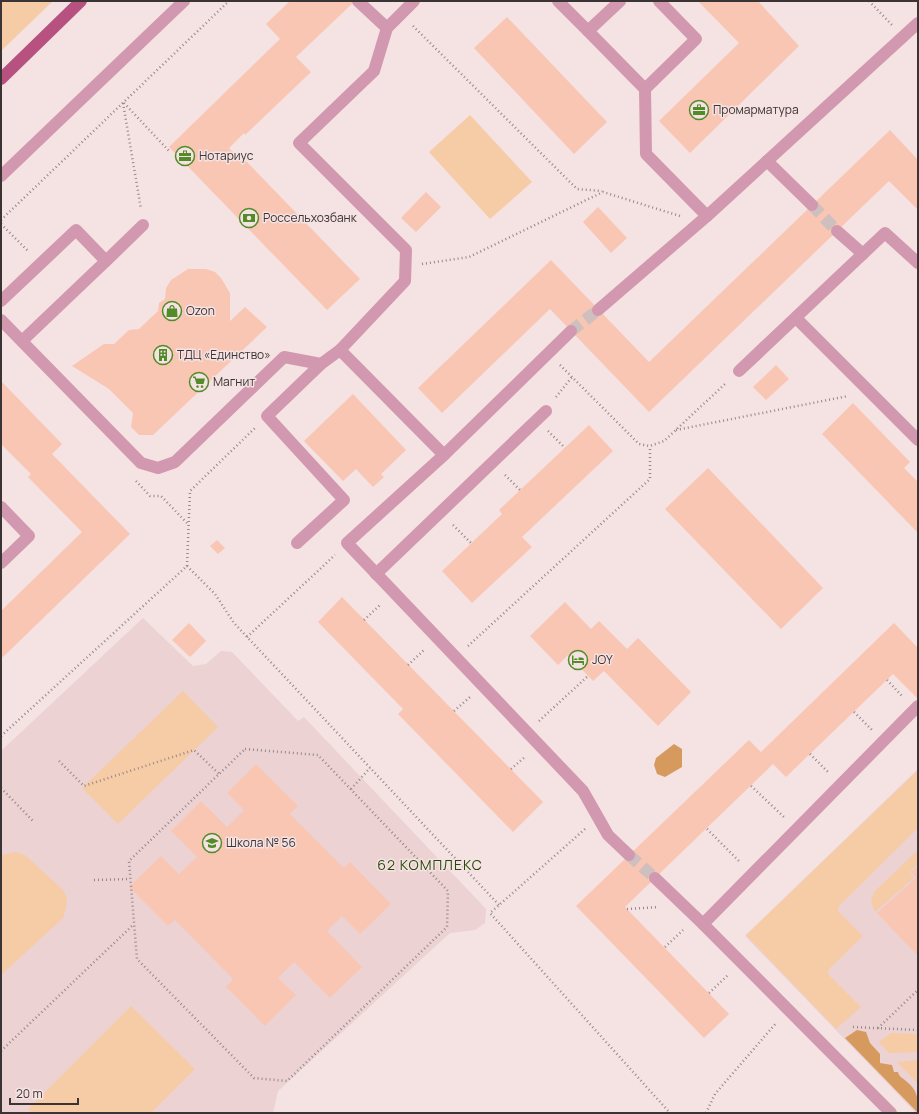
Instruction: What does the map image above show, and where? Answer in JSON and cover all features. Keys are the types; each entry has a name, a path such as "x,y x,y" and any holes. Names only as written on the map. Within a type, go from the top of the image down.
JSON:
{"main road":[{"path":"1,79 81,1"}],"street":[{"path":"1,176 184,1"},
{"path":"358,1 387,28"},
{"path":"296,543 344,500 267,416 321,364 340,350 405,281 406,266 406,250 299,143 374,71 387,28 414,1"},
{"path":"558,1 645,88 646,154 704,219"},
{"path":"588,31 620,1"},
{"path":"645,88 696,39 659,1"},
{"path":"598,310 704,219 918,23"},
{"path":"767,161 812,206"},
{"path":"22,341 143,226"},
{"path":"1,301 76,230 106,261"},
{"path":"837,231 863,254"},
{"path":"739,371 885,233 918,263"},
{"path":"796,318 918,440"},
{"path":"1,320 141,463 158,468 175,462 284,358 321,364"},
{"path":"571,331 444,455 347,543 583,791 608,835 629,855"},
{"path":"340,350 444,455"},
{"path":"376,574 546,411"},
{"path":"1,508 29,536 1,563"},
{"path":"700,921 752,874 917,707"},
{"path":"655,878 700,921 891,1113"}],"path":[{"path":"1,220 229,1"},
{"path":"401,14 577,189 603,192 704,219"},
{"path":"123,102 170,152"},
{"path":"123,102 143,226"},
{"path":"406,266 469,257 603,192"},
{"path":"1,224 40,264"},
{"path":"548,353 639,444 650,446 664,441 739,371"},
{"path":"546,411 572,377"},
{"path":"676,430 869,391"},
{"path":"267,416 190,491 187,566 214,594 234,623 499,905"},
{"path":"537,420 565,448"},
{"path":"456,657 650,479 650,446"},
{"path":"161,496 188,523"},
{"path":"441,512 471,543"},
{"path":"247,637 347,543"},
{"path":"1,736 187,566"},
{"path":"364,620 394,592"},
{"path":"408,664 438,638"},
{"path":"555,706 588,676"},
{"path":"887,680 917,707"},
{"path":"854,712 883,741"},
{"path":"245,749 318,755 448,891 447,927 286,1081 254,1078 137,960 129,861 219,774 245,749"},
{"path":"59,761 84,786 194,750 219,774"},
{"path":"810,754 840,784"},
{"path":"351,789 370,768"},
{"path":"751,786 796,829"},
{"path":"1,788 33,821"},
{"path":"599,818 490,913 670,1113"},
{"path":"707,829 752,874"},
{"path":"94,880 130,879"},
{"path":"627,908 684,906"},
{"path":"665,947 700,921"},
{"path":"1,1051 133,924"},
{"path":"709,993 741,962"},
{"path":"878,1028 918,990"},
{"path":"706,1113 715,1094 788,1009"},
{"path":"853,1027 918,1030"}],"shaded area":[{"path":"1,1 53,1 1,51"},
{"path":"470,115 532,182 490,219 429,152"},
{"name":"Школа № 56","path":"143,618 193,666 206,664 221,651 232,652 298,721 304,717 486,909 485,923 475,930 450,933 278,1091 273,1113 1,1113 1,751"},
{"path":"183,691 218,727 118,824 82,788"},
{"path":"674,744 682,749 682,767 665,777 657,774 654,765 656,758"},
{"path":"918,769 918,1113 916,1113 745,936"},
{"path":"918,770 918,828 839,906 838,911 863,936 828,970 829,975 861,1007 836,1029 746,935"},
{"path":"918,850 918,864 910,872 914,878 875,912 871,901 874,892"},
{"path":"15,852 25,855 63,890 67,898 66,908 63,918 1,975 1,855"},
{"path":"131,1006 195,1069 151,1113 32,1113 28,1109"},
{"path":"857,1030 866,1032 870,1043 880,1054 880,1063 892,1065 894,1072 898,1072 900,1076 913,1087 918,1102 918,1113 845,1038"},
{"path":"891,1033 918,1034 918,1052 889,1053 879,1042"},
{"path":"918,1060 918,1084 897,1062"}],"building":[{"path":"290,1 355,1 296,57 311,72 245,135 244,133 229,148 244,163 246,161 360,279 327,310 169,147 280,39 266,24"},
{"path":"698,1 758,1 799,46 690,153 659,121 739,43"},
{"path":"507,17 607,122 574,154 474,48"},
{"path":"890,130 918,160 918,210 889,181 649,412 550,309 442,413 418,388 551,260 649,362"},
{"path":"426,192 441,207 416,232 401,218"},
{"path":"598,207 627,238 611,253 583,222"},
{"name":"ТДЦ «Единство»","path":"188,269 206,269 215,272 221,278 230,293 230,321 245,307 267,327 153,435 139,435 131,427 133,413 109,389 72,366 104,344 114,344 129,330 139,329 158,311 159,303 165,299 166,288 171,280"},
{"path":"776,365 789,379 766,400 753,387"},
{"path":"1,381 62,444 52,454 130,534 3,657 1,655 1,611 82,532 28,477 31,474 1,444"},
{"path":"353,394 406,450 381,474 384,477 373,487 356,469 343,481 304,441"},
{"path":"853,403 910,462 904,468 918,482 918,533 822,434"},
{"path":"589,425 613,451 522,537 532,547 472,603 442,571 502,514 499,510"},
{"path":"708,468 823,588 781,629 665,509"},
{"path":"217,540 225,548 218,554 210,546"},
{"path":"342,597 543,802 513,832 398,714 403,709 318,622"},
{"path":"565,602 591,629 599,621 627,649 638,638 691,692 658,726 604,671 593,681 568,655 558,665 530,636"},
{"path":"189,623 206,641 190,657 172,640"},
{"path":"894,623 918,648 918,699 893,674 786,777 773,764 625,907 729,1014 704,1038 576,906 749,740 761,752"},
{"path":"256,764 298,806 290,814 344,868 350,862 391,904 360,934 342,916 327,931 362,967 330,998 294,962 278,978 296,995 265,1026 226,987 233,979 175,920 168,926 129,887 161,856 179,874 197,857 171,831 201,801 227,827 244,810 227,793"},
{"path":"918,866 918,956 877,913 916,878 911,872"}],"tunnel":[{"path":"812,205 837,231"},
{"path":"571,331 598,310"},
{"path":"629,855 655,878"}],"place":[{"name":"Промарматура","path":"699,110"},
{"name":"Нотариус","path":"185,156"},
{"name":"Россельхозбанк","path":"249,218"},
{"name":"Ozon","path":"172,311"},
{"name":"ТДЦ «Единство»","path":"163,355"},
{"name":"Магнит","path":"199,382"},
{"name":"JOY","path":"578,660"},
{"name":"Школа № 56","path":"212,843"}],"district":[{"name":"62 КОМПЛЕКС","path":"430,865"}]}
